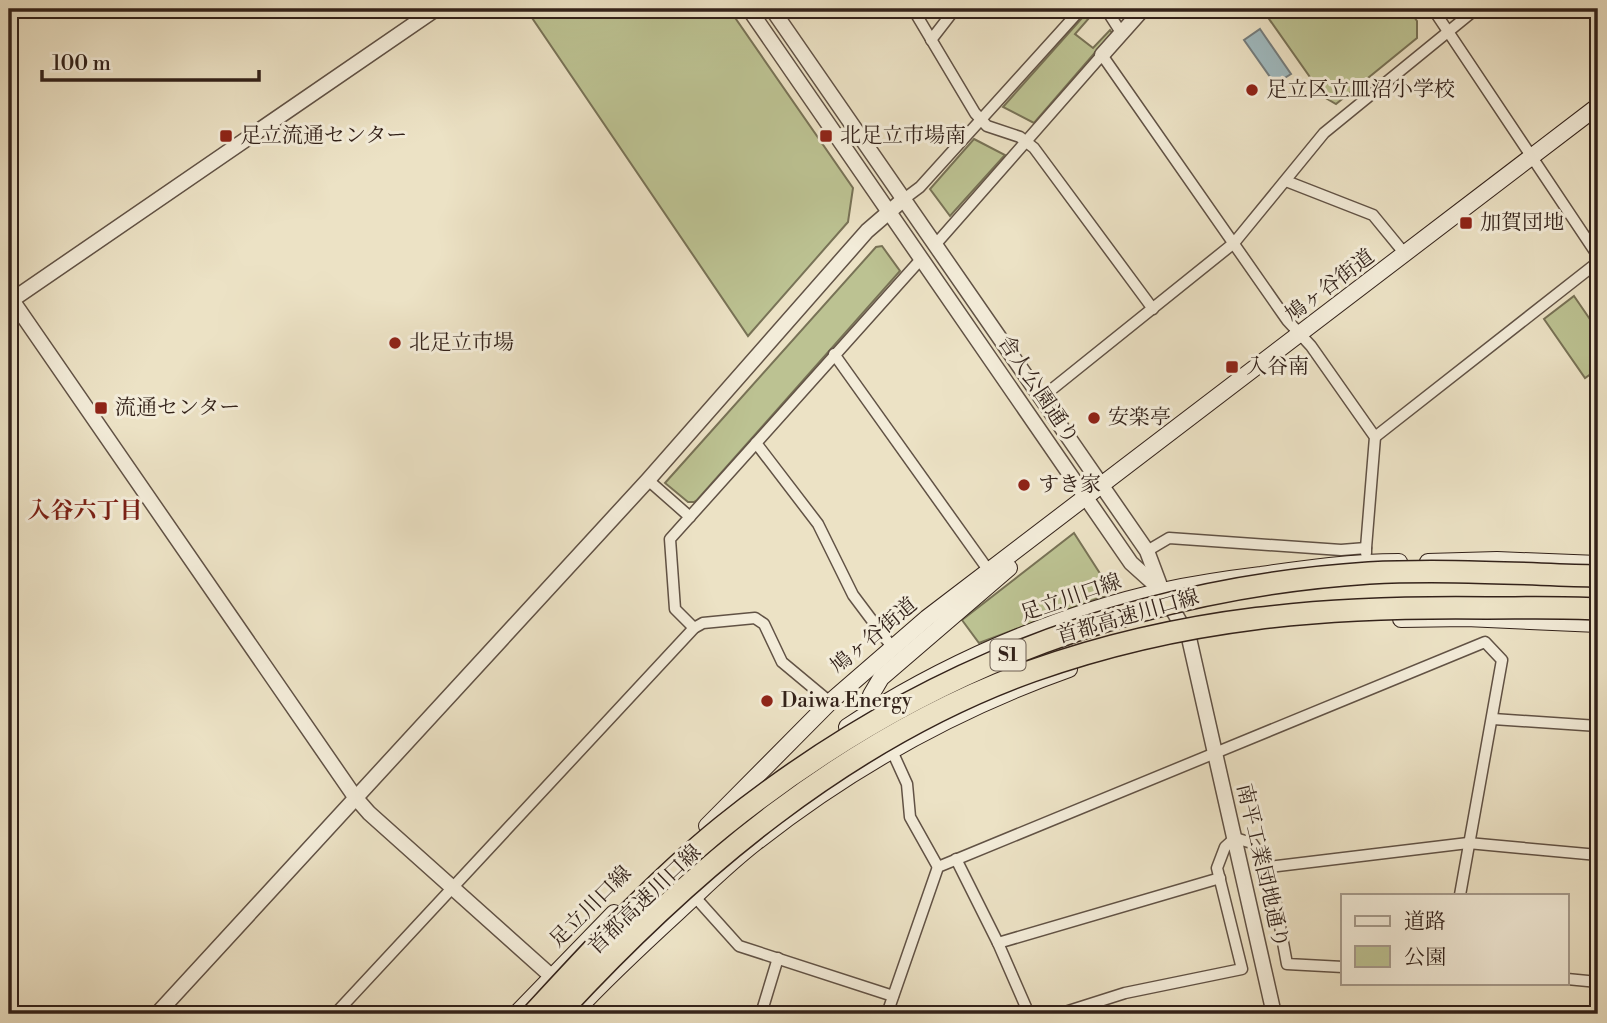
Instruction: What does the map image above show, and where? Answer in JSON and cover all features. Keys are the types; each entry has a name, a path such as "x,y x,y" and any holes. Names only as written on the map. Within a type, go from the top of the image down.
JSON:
{"highway":[{"name":"首都高速川口線","path":"533,1014 657,884 721,828 788,778 870,723 950,680 1023,648 1150,606 1309,579 1371,573 1598,576"},
{"name":"首都高速川口線","path":"558,1014 668,903 736,843 810,788 881,743 1030,672 1148,636 1295,612 1432,607 1598,609"}],"main road":[{"name":"鳩ヶ谷街道","path":"707,826 830,702 892,647 1598,106"},
{"name":"鳩ヶ谷街道","path":"873,710 871,695 881,678 1029,551 1086,498"},
{"name":"足立川口線","path":"516,1014 641,887 707,826 747,795 873,710 941,672 1024,635 1101,608 1162,591 1297,570 1366,555 1598,564"},
{"path":"578,1009 648,939 754,844 892,751 965,711 1036,681 1128,652 1189,638 1290,624 1466,618 1598,624"},
{"path":"873,710 892,751"}],"street":[{"path":"436,9 10,301 355,797 551,976 578,1009"},
{"name":"舎人公園通り","path":"749,9 1131,563 1162,591"},
{"name":"舎人公園通り","path":"772,9 1147,551 1162,591"},
{"path":"913,9 969,106 988,126 1020,137 1034,148 1153,309"},
{"path":"931,40 955,9"},
{"path":"157,1014 648,480 867,231 889,210 920,187 1081,9"},
{"path":"1106,9 1122,34"},
{"path":"936,245 1143,9"},
{"path":"1433,9 1598,256"},
{"path":"1041,398 1234,243 1324,133 1476,9"},
{"path":"1102,55 1287,320 1301,334 1375,437 1366,555 1341,550 1169,538 1147,551"},
{"path":"1286,181 1373,215 1405,254"},
{"path":"694,628 674,610 670,539 922,258"},
{"path":"1375,437 1598,262"},
{"path":"834,354 989,571"},
{"path":"756,443 817,524 853,595 892,647"},
{"path":"648,480 690,517"},
{"name":"南平工業団地通り","path":"1162,591 1189,638 1274,1014"},
{"path":"335,1014 694,628 703,623 755,618 764,624 782,662 830,702"},
{"path":"887,1014 938,867 1485,642 1502,660 1460,894"},
{"path":"1493,719 1598,726"},
{"path":"892,751 907,784 910,817 938,867"},
{"path":"1059,1014 1125,993 1242,969 1217,868 1225,847 1235,838 1252,843 1269,867 1287,964 1341,967"},
{"path":"1269,867 1468,843 1598,855"},
{"path":"956,859 998,943 1029,1014"},
{"path":"998,943 1220,878"},
{"path":"695,897 739,946 893,996"},
{"path":"761,1014 778,958"},
{"path":"1568,979 1598,982"}],"green space":[{"path":"526,9 729,9 853,188 848,222 748,336"},
{"path":"1090,9 1097,9 1075,34 1093,48 1110,30 1112,33 1034,123 1003,107"},
{"path":"1262,9 1408,9 1417,21 1417,38 1336,104 1324,97"},
{"path":"974,139 1005,155 950,216 930,189"},
{"path":"882,246 900,271 697,500 688,502 665,483 876,247"},
{"path":"1574,296 1598,331 1598,369 1585,378 1544,319"},
{"path":"1074,533 1110,589 1107,595 979,643 962,620"}],"water":[{"path":"1260,29 1291,74 1275,84 1244,40"}],"place":[{"name":"足立区立皿沼小学校","path":"1252,90"},
{"name":"足立流通センター","path":"226,136"},
{"name":"北足立市場南","path":"826,136"},
{"name":"加賀団地","path":"1466,223"},
{"name":"北足立市場","path":"395,343"},
{"name":"入谷南","path":"1232,367"},
{"name":"流通センター","path":"101,408"},
{"name":"安楽亭","path":"1094,418"},
{"name":"すき家","path":"1024,485"},
{"name":"Daiwa Energy","path":"767,701"}],"district":[{"name":"入谷六丁目","path":"85,511"}]}
